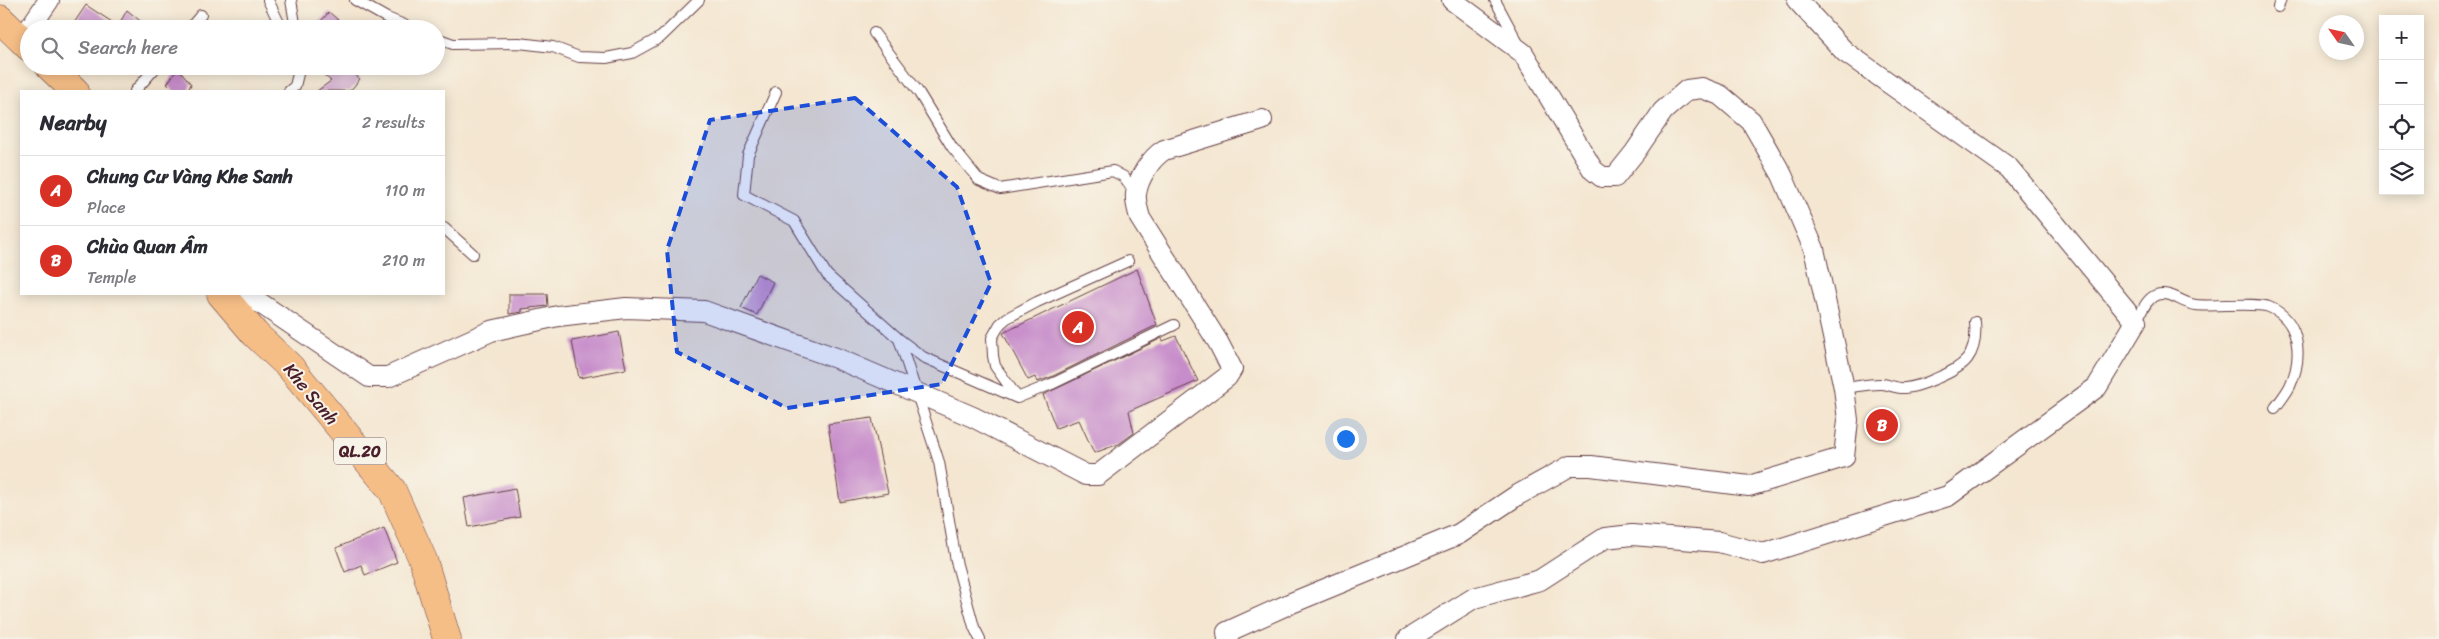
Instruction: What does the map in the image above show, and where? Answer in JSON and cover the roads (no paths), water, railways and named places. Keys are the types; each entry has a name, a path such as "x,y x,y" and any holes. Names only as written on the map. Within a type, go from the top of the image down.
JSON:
{"highway":[{"path":"0,19 20,32"},
{"path":"59,75 75,90"},
{"name":"Khe Sanh","path":"222,296 255,334 290,366 392,490 423,560 447,639"}],"street":[{"path":"36,20 48,0"},
{"path":"1228,639 1227,632 1271,612 1459,534 1516,496 1570,466 1591,466 1749,486 1844,457 1848,420 1844,388 1814,248 1782,175 1751,121 1720,95 1702,88 1687,90 1663,110 1636,152 1615,177 1602,177 1593,170 1578,148 1523,53 1452,0"},
{"path":"1408,639 1474,598 1540,580 1605,538 1632,535 1719,542 1763,554 1948,496 2097,387 2136,322 2009,168 1845,52 1797,0"},
{"path":"222,296 260,303 369,377 388,377 491,331 558,316 626,308 704,311 836,358 973,417 1086,475 1098,475 1227,377 1232,369 1228,359 1140,218 1136,193 1142,178 1158,154 1262,120"}],"lane":[{"path":"268,0 278,20"},
{"path":"291,0 294,20"},
{"path":"355,0 392,20"},
{"path":"445,41 453,44 519,43 553,47 579,57 606,58 632,53 661,38 699,0"},
{"path":"1495,0 1523,53"},
{"path":"197,20 201,15"},
{"path":"874,33 918,93 952,147 979,180 1000,189 1113,171 1124,176 1136,193"},
{"path":"136,90 149,75"},
{"path":"291,90 295,86 298,75"},
{"path":"776,92 748,155 744,195 794,221 827,275 899,339 923,357 1017,398 1054,383 1174,325"},
{"path":"445,229 473,254"},
{"path":"1017,398 996,366 992,356 992,338 1000,324 1006,318 1037,302 1128,262"},
{"path":"2136,322 2145,305 2155,296 2167,294 2194,305 2267,307 2281,315 2293,326 2297,344 2296,370 2289,388 2274,408"},
{"path":"1844,388 1881,384 1904,388 1920,385 1953,372 1963,365 1972,352 1977,338 1976,322"},
{"path":"899,339 914,392 939,462 956,561 974,627 980,639"}],"place":[{"name":"Chung Cư Vàng Khe Sanh","path":"1078,327"},
{"name":"Chùa Quan Âm","path":"1882,425"}]}
